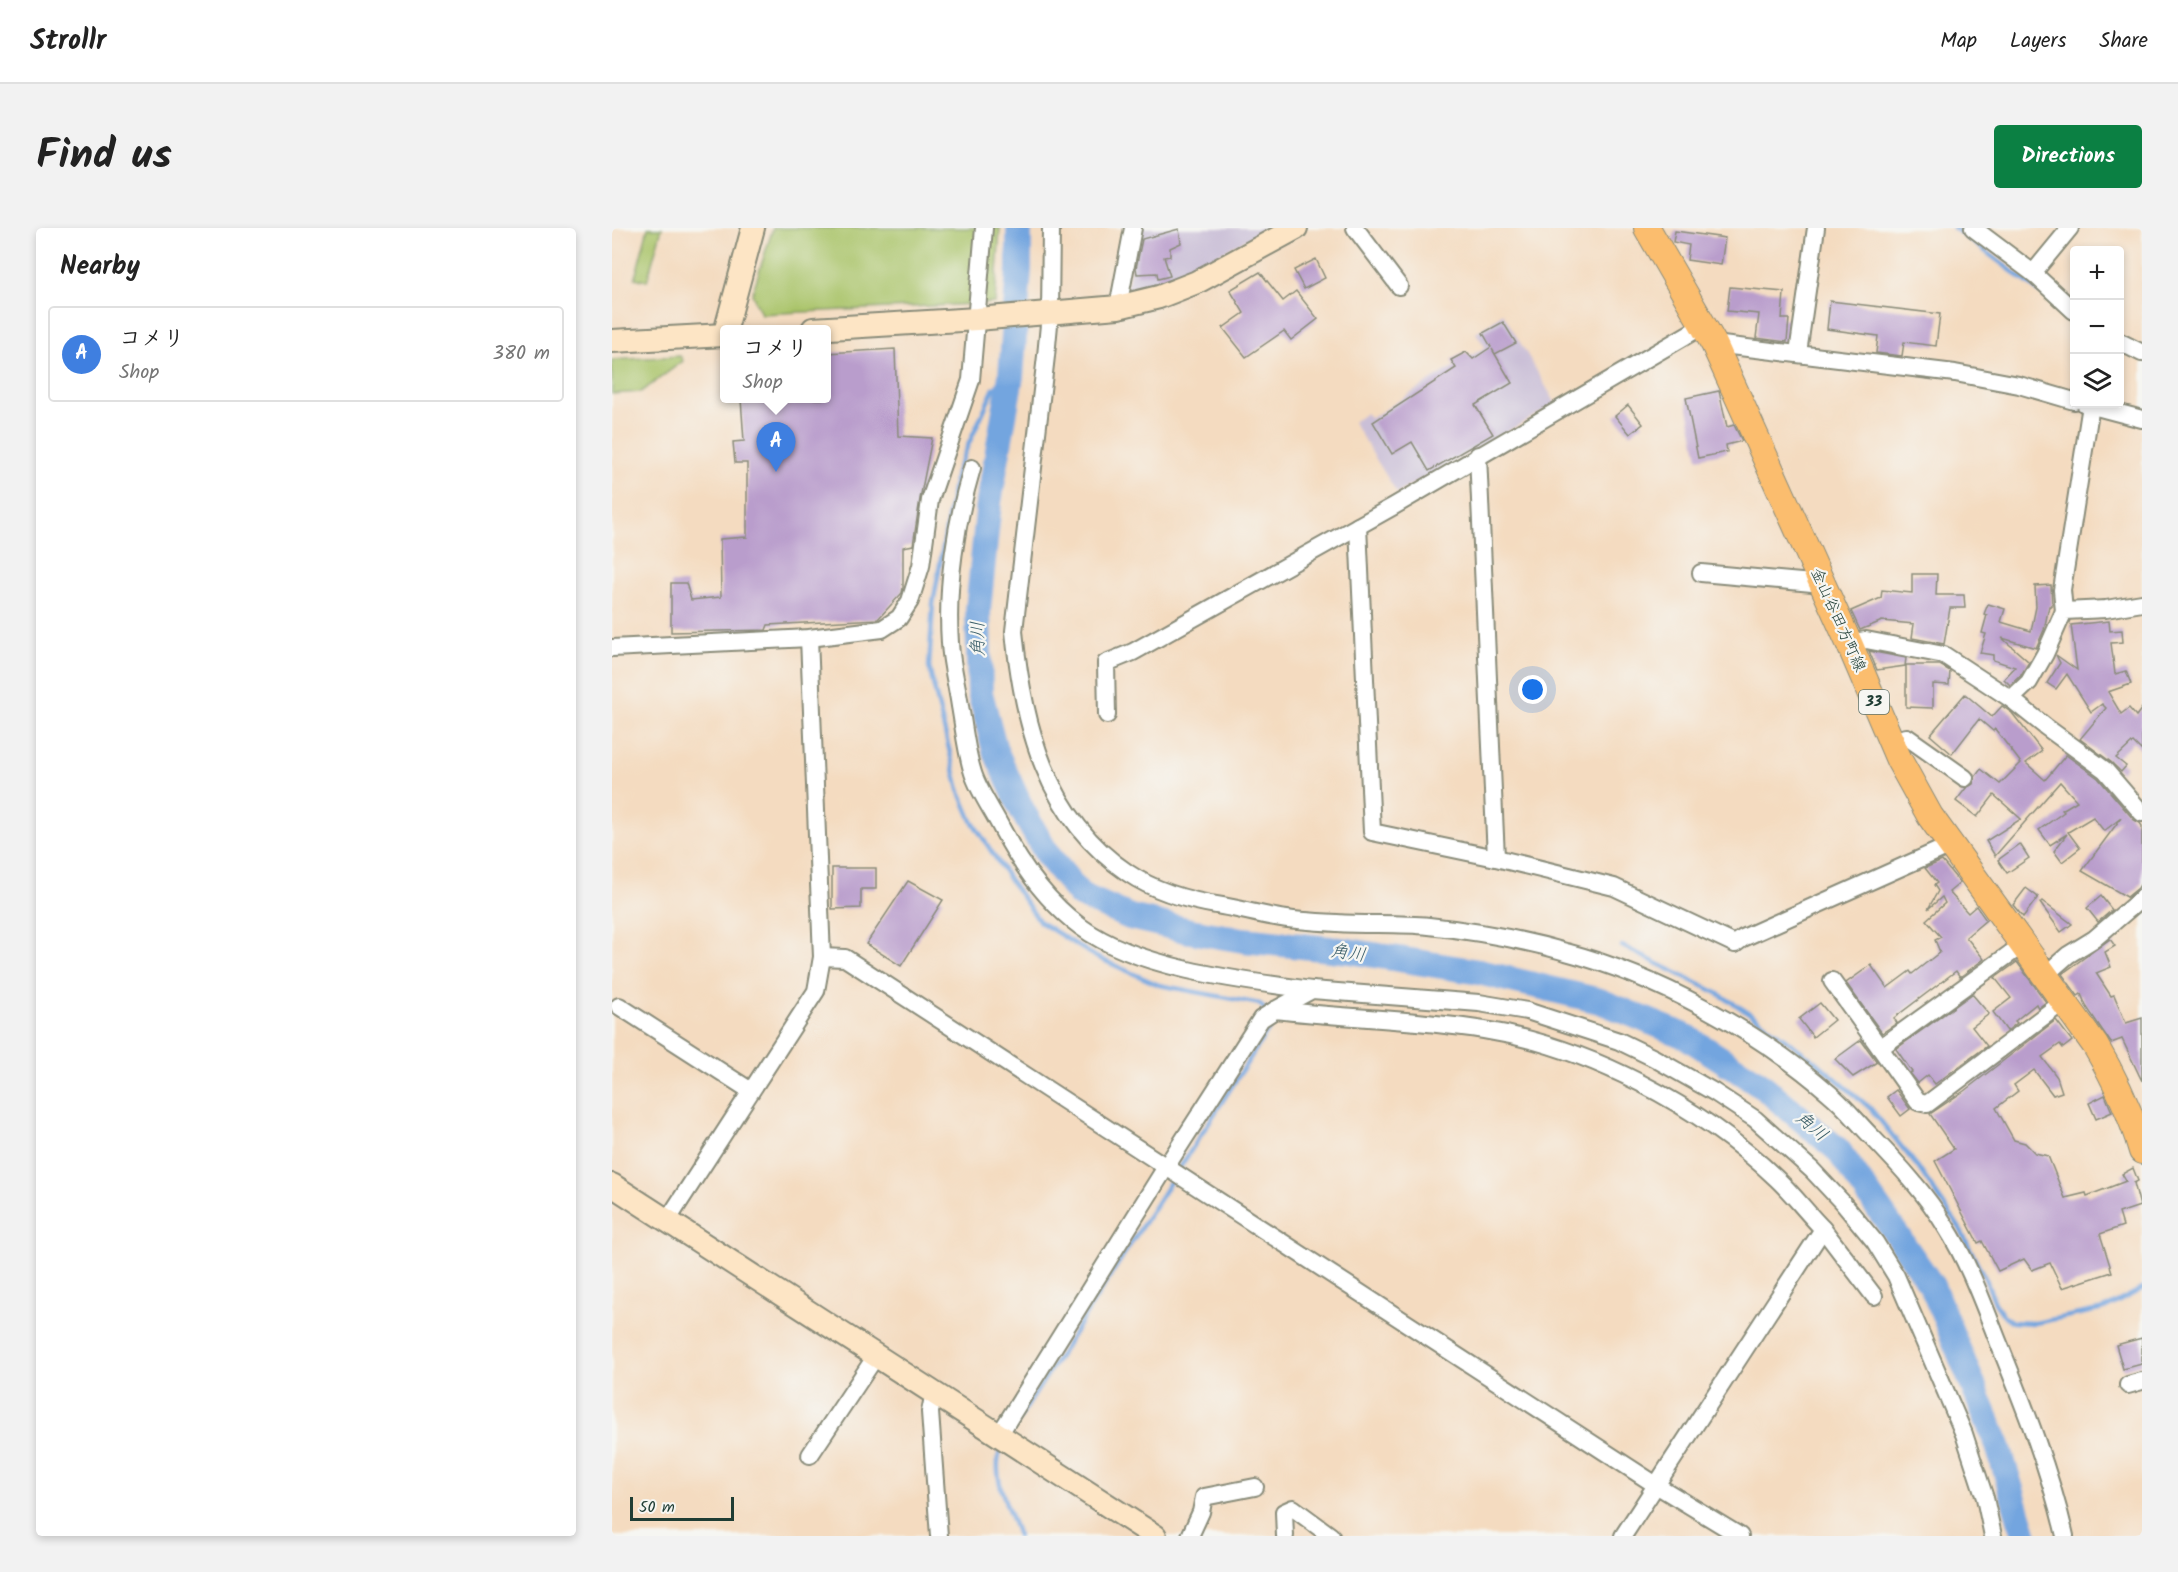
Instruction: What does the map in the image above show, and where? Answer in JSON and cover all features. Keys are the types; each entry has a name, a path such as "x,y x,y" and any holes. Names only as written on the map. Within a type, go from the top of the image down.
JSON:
{"main road":[{"name":"金山谷田方町線","path":"1647,228 1709,335 1849,643 1899,760 1930,816 2095,1045 2135,1106 2142,1151"}],"street":[{"path":"727,325 753,228"},
{"path":"612,648 809,638 882,629 899,618 910,602 921,566 930,500 971,380 984,228"},
{"path":"1051,228 1047,314 1014,631 1018,676 1043,767 1075,825 1097,849 1130,875 1154,887 1196,902 1278,918 1435,927 1496,935 1566,952 1645,980 1680,996 1785,1057 1832,1095 1903,1168 1946,1226 1983,1302 2019,1394 2048,1477 2065,1536"},
{"path":"1118,307 1133,228"},
{"path":"831,329 977,320 1118,307 1159,297 1197,282 1296,228"},
{"path":"1354,228 1399,286"},
{"path":"1798,353 1816,228"},
{"path":"1973,228 2033,273 2070,307"},
{"path":"2033,273 2070,228"},
{"path":"612,341 720,333"},
{"path":"1107,715 1106,663 1133,652 1358,526 1478,455 1709,335 1798,353 1955,373 2019,385 2070,399"},
{"path":"2124,344 2142,353"},
{"path":"2011,699 2029,682 2045,654 2064,611 2062,590 2087,408"},
{"path":"2102,408 2142,419"},
{"path":"1478,455 1497,858"},
{"path":"972,468 961,507 950,597 950,644 966,743 974,775 1014,853 1034,881 1082,928 1116,946 1161,964 1312,990 1479,1003 1527,1011 1619,1041 1714,1092 1755,1119 1812,1170 1842,1202 1875,1242 1896,1276 1964,1434 1985,1498 1993,1536"},
{"path":"1358,526 1372,832 1497,858 1614,887 1735,944 1743,938 1951,845"},
{"path":"1701,573 1823,585"},
{"path":"2064,611 2106,609 2142,603"},
{"path":"667,1221 816,991 822,957 809,638"},
{"path":"1849,643 1866,640 1944,655 2011,699 2105,770 2142,813"},
{"path":"1890,740 1907,737 1965,778"},
{"path":"2044,976 2068,955 2094,939 2142,898"},
{"path":"1880,1048 2022,945"},
{"path":"822,957 846,958 1656,1485 1740,1536"},
{"path":"1832,981 1918,1102 1927,1104 2063,1002"},
{"path":"999,1435 1261,1018 1312,990"},
{"path":"619,1006 752,1091"},
{"path":"1275,1010 1485,1030 1547,1044 1620,1072 1707,1121 1777,1178 1823,1229 1874,1296"},
{"path":"612,1185 1152,1535"},
{"path":"1623,1536 1823,1229"},
{"path":"810,1455 876,1356"},
{"path":"934,1392 930,1412 939,1536"},
{"path":"1190,1536 1201,1512 1204,1497 1255,1487"},
{"path":"1285,1536 1284,1512 1293,1508 1331,1536"}],"shaded area":[{"path":"1137,228 1267,228 1210,259 1157,283 1127,289"},
{"path":"1503,313 1556,404 1397,493 1353,422 1366,413 1371,418 1485,347 1476,333"}],"green space":[{"path":"648,228 662,228 647,281 635,278"},
{"path":"773,228 1000,228 995,303 761,314 752,294"},
{"path":"680,356 683,361 641,392 612,394 612,360"}],"building":[{"path":"1179,229 1181,243 1170,248 1170,256 1164,257 1170,276 1158,279 1157,273 1137,274 1136,268 1142,239"},
{"path":"1675,231 1725,238 1721,265 1687,260 1689,245 1673,242"},
{"path":"1316,259 1325,278 1304,289 1294,270"},
{"path":"1260,272 1283,301 1296,291 1318,319 1291,340 1284,331 1246,357 1223,328 1244,313 1230,290"},
{"path":"1730,287 1784,292 1782,319 1789,319 1787,342 1756,338 1759,314 1727,311"},
{"path":"1830,301 1940,314 1936,346 1904,342 1902,356 1876,353 1878,336 1827,329"},
{"path":"1503,322 1516,343 1495,354 1492,349 1512,383 1475,405 1493,434 1429,471 1412,442 1392,454 1373,422 1456,368 1451,360 1466,352 1473,359 1491,347 1483,333"},
{"path":"895,349 898,436 932,438 913,545 903,547 902,593 878,619 768,625 766,630 671,632 671,583 686,583 691,600 721,597 720,539 747,537 747,463 735,463 733,442 744,441 741,403 831,403 831,353"},
{"path":"1719,391 1727,427 1734,425 1742,441 1726,445 1727,452 1698,458 1686,398"},
{"path":"1628,405 1643,424 1630,434 1615,416"},
{"path":"1912,574 1937,574 1936,595 1964,595 1965,608 1950,608 1944,644 1912,638 1914,624 1882,621 1860,630 1851,611 1881,598 1882,590 1912,593"},
{"path":"2051,585 2052,606 2049,606 2044,630 2036,648 2002,638 2029,662 2021,675 2010,685 2004,679 2015,667 1993,660 1993,655 1980,653 1986,634 1982,633 1987,615 1984,614 1988,604 2005,609 2001,622 2031,631 2036,607 2035,586"},
{"path":"2109,621 2110,631 2122,630 2123,642 2111,643 2115,674 2126,671 2131,684 2108,692 2121,714 2129,708 2136,716 2142,708 2142,751 2133,742 2116,758 2126,766 2121,772 2080,739 2106,708 2102,704 2091,712 2067,674 2056,689 2047,683 2060,663 2056,655 2077,670 2071,625"},
{"path":"1869,651 1906,658 1905,666 1877,670"},
{"path":"1906,665 1940,665 1950,671 1949,685 1933,684 1933,708 1906,707"},
{"path":"1965,694 1992,717 2002,706 2012,713 2042,751 2026,763 2045,780 2066,755 2098,778 2134,820 2140,823 2142,826 2142,882 2138,888 2127,897 2082,871 2121,818 2104,831 2093,817 2068,832 2080,848 2062,862 2054,851 2067,834 2050,845 2039,830 2064,812 2062,810 2077,801 2060,782 1995,856 1986,841 2021,819 1994,795 1977,817 1956,801 1966,788 1973,784 1981,769 2000,784 2021,763 1995,729 1993,731 1979,719 1952,754 1930,735"},
{"path":"2020,844 2029,858 2007,873 1998,860"},
{"path":"1942,861 1960,883 1949,892 1968,913 1976,906 1986,920 1966,937 1984,959 1960,977 1956,971 1894,1018 1897,1023 1882,1033 1846,983 1871,965 1887,988 1910,971 1912,974 1940,952 1935,940 1941,937 1926,920 1945,903 1942,897 1928,909 1938,891 1934,885 1937,883 1925,868"},
{"path":"832,868 876,868 876,889 861,889 861,908 832,909"},
{"path":"908,881 943,900 901,966 866,944"},
{"path":"2026,888 2038,897 2023,917 2013,905"},
{"path":"2101,896 2112,910 2098,922 2087,908"},
{"path":"2042,901 2072,924 2061,932 2040,903"},
{"path":"2110,939 2115,946 2105,952 2111,967 2096,973 2111,996 2114,995 2126,1023 2142,1018 2142,1081 2122,1039 2111,1043 2086,1006 2081,994 2078,996 2062,974"},
{"path":"2017,962 2046,1002 2038,1008 2036,1004 2015,1021 2017,1023 2007,1031 1993,1012 2011,998 1995,978"},
{"path":"1972,994 1989,1014 1972,1027 1987,1046 1935,1084 1928,1075 1918,1083 1896,1049"},
{"path":"1820,1003 1834,1020 1813,1037 1799,1019"},
{"path":"2056,1020 2072,1041 2063,1048 2060,1044 2042,1057 2057,1077 2062,1092 2053,1095 2034,1070 2014,1085 2018,1091 1996,1108 2014,1140 2025,1143 2035,1153 2048,1156 2065,1198 2086,1193 2087,1196 2126,1181 2122,1174 2133,1168 2138,1181 2134,1183 2140,1206 2119,1213 2123,1226 2100,1234 2112,1272 2062,1288 2050,1263 2032,1270 2024,1259 1998,1271 1982,1241 1978,1243 1935,1161 1954,1149 1930,1114 1964,1091"},
{"path":"1861,1040 1877,1062 1853,1077 1835,1059"},
{"path":"1896,1090 1910,1109 1901,1116 1887,1097"},
{"path":"2105,1095 2112,1112 2096,1119 2089,1103"},
{"path":"2142,1338 2142,1364 2123,1369 2116,1345"}],"waterway":[{"name":"角川","path":"1019,228 1019,269 1011,376 989,502 978,610 980,693 995,750 1022,810 1047,854 1080,895 1130,917 1243,940 1349,951 1479,972 1600,1001 1687,1037 1760,1084 1838,1150 1932,1286 1998,1446 2025,1536"},
{"path":"1954,228 2048,298"},
{"path":"1011,376 994,388 956,472 933,604 929,667 959,790 972,821 1040,922 1096,957 1159,985 1260,1004 1266,1011"},
{"path":"1622,946 1717,993 1757,1018 1820,1065 1871,1109 1917,1166 1959,1227 1995,1303 2004,1316 2012,1322 2035,1323 2104,1309 2142,1289"},
{"path":"1179,1169 1274,1021 1272,1018"},
{"path":"1009,1435 1174,1176"},
{"path":"1003,1445 999,1455 999,1478 1018,1536"}],"place":[{"name":"コメリ","path":"776,472"}]}
